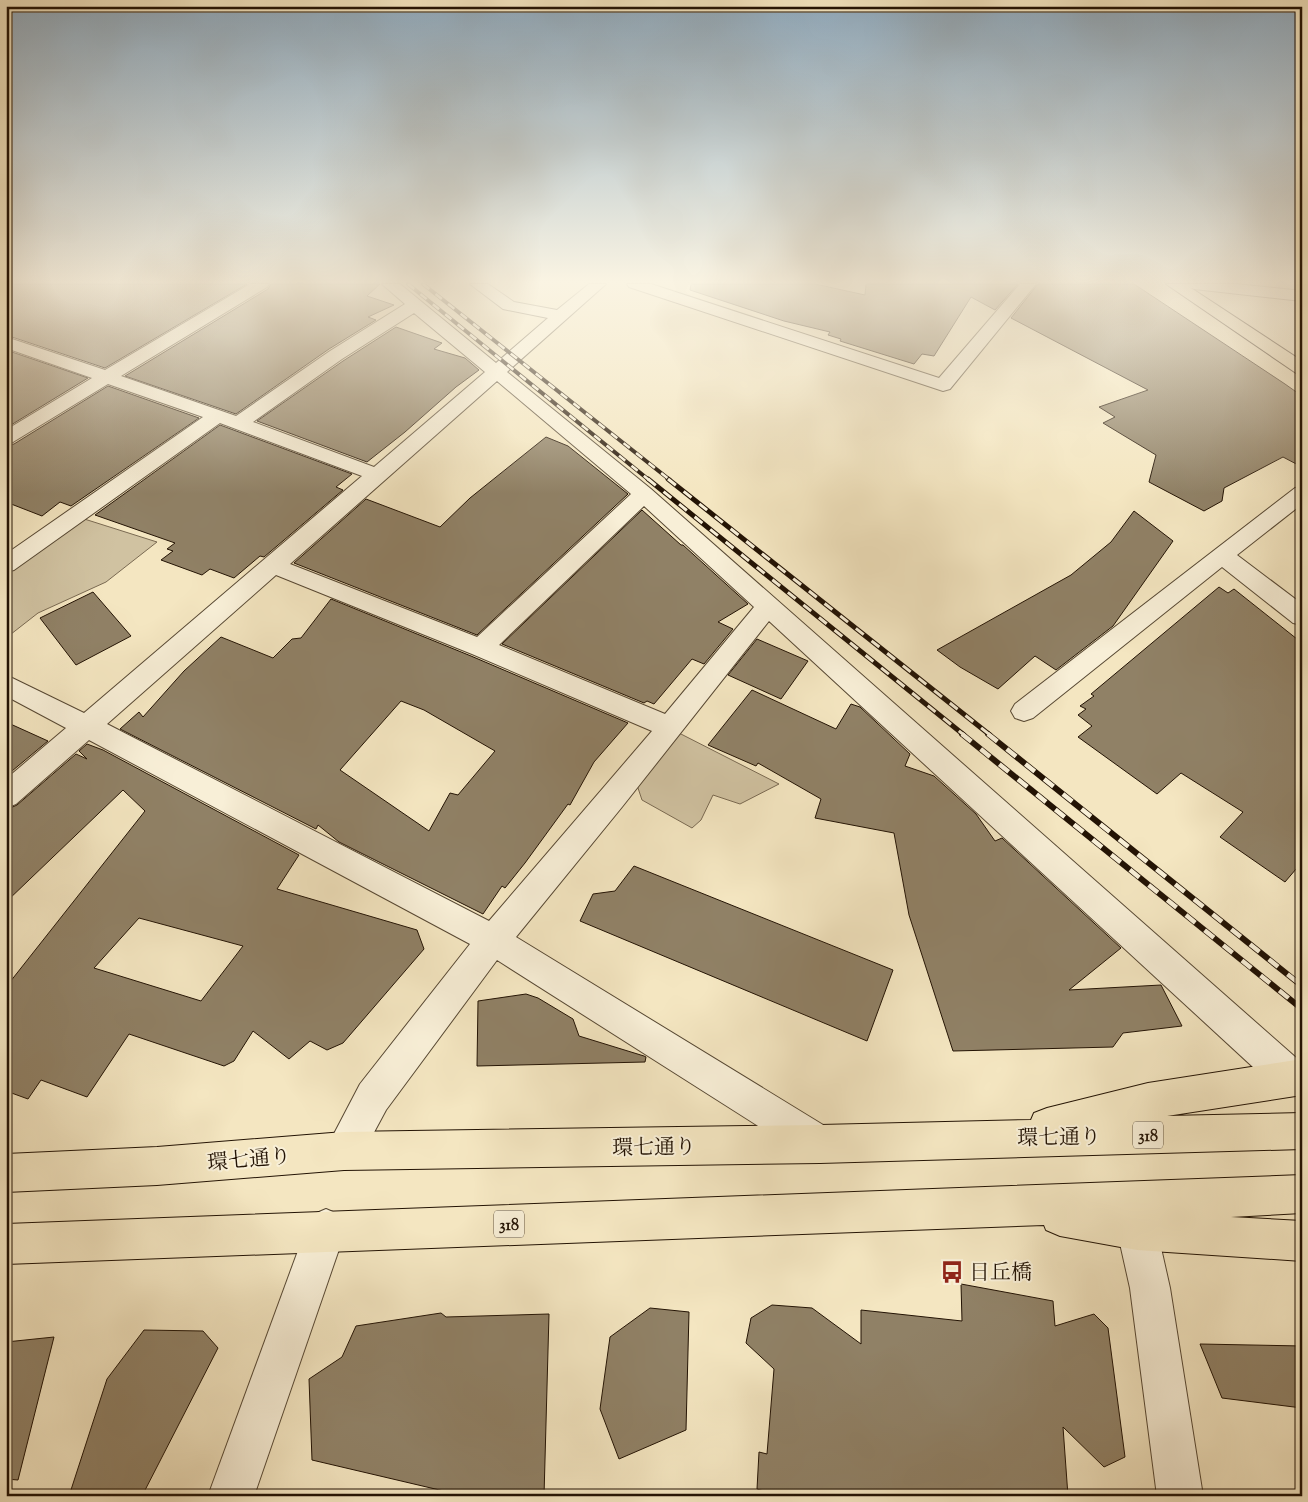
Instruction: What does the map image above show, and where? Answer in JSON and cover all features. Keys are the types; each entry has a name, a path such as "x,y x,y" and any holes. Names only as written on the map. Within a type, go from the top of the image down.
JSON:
{"main road":[{"path":"1280,354 1302,369"},
{"path":"994,1139 1148,1101 1297,1077"},
{"name":"環七通り","path":"6,1173 156,1166 344,1151 820,1144 1302,1131"},
{"name":"318","path":"6,1244 326,1229 1012,1208 1302,1194"},
{"path":"1012,1208 1137,1230 1302,1241"}],"street":[{"path":"40,354 218,416 377,475"},
{"path":"6,438 143,354"},
{"path":"238,424 337,354"},
{"path":"476,354 644,494 1297,1077"},
{"path":"6,796 517,354"},
{"path":"849,354 943,385 969,354"},
{"path":"6,565 218,416"},
{"path":"1024,711 1302,493"},
{"path":"481,648 644,494"},
{"path":"1223,556 1302,617"},
{"path":"274,566 481,648 670,727"},
{"path":"344,1151 373,1097 493,940 504,929 768,606"},
{"path":"6,684 493,940 820,1144"},
{"path":"231,1496 326,1229"},
{"path":"1137,1230 1150,1288 1180,1496"}],"shaded area":[{"path":"78,517 157,542 106,582 38,613 6,638 6,569"},
{"path":"677,732 779,784 740,804 713,795 701,820 692,828 642,800 637,785"}],"building":[{"path":"6,354 18,354 88,378 6,428"},
{"path":"63,354 129,354 105,368"},
{"path":"161,354 322,354 236,414 125,376"},
{"path":"354,354 452,354 465,358 479,370 367,462 257,421"},
{"path":"882,354 922,354 914,364"},
{"path":"1080,354 1240,354 1302,396 1302,467 1283,457 1224,488 1222,501 1204,511 1149,482 1156,455 1103,423 1115,417 1099,407 1148,390"},
{"path":"108,386 199,418 71,506 60,502 42,516 6,502 6,446 14,444"},
{"path":"220,425 352,474 336,487 343,490 264,557 260,556 234,578 210,569 202,575 161,560 173,551 167,549 175,543 95,515"},
{"path":"546,437 568,446 628,494 477,635 294,563 366,499 440,527 470,498"},
{"path":"642,510 748,604 718,622 733,629 704,664 692,659 654,704 647,701 644,703 502,644"},
{"path":"1134,511 1173,541 1113,626 1056,670 1035,656 998,689 960,667 937,650 1071,575 1111,542"},
{"path":"1219,587 1228,593 1234,589 1302,643 1302,862 1285,882 1220,837 1243,812 1181,773 1157,794 1078,737 1092,726 1078,715 1086,709 1080,706 1094,696 1091,694"},
{"path":"93,592 131,636 76,665 40,618"},
{"path":"331,599 628,723 594,762 570,805 568,804 505,888 502,886 483,914 339,842 318,825 316,829 120,729 139,712 143,717 184,671 221,637 273,658 292,639 301,638","holes":["401,701 424,710 495,751 458,795 450,793 429,831 340,770"]},
{"path":"757,639 808,661 781,699 728,675"},
{"path":"752,690 836,729 851,704 860,707 910,754 905,766 934,776 976,814 995,841 1002,838 1121,948 1069,990 1161,985 1182,1026 1123,1033 1113,1047 953,1051 909,915 894,833 815,818 821,799 758,763 756,766 708,745"},
{"path":"6,722 48,741 6,776"},
{"path":"87,744 103,750 299,855 277,889 417,930 424,949 343,1043 327,1050 310,1041 289,1059 253,1031 234,1061 224,1066 129,1034 87,1097 41,1080 28,1099 6,1091 6,987 145,811 123,790 6,902 6,810 17,805 76,754 87,759 79,751","holes":["139,918 243,946 201,1001 94,968"]},
{"path":"634,866 893,970 867,1041 580,921 593,894 615,891"},
{"path":"526,994 538,998 573,1019 579,1036 644,1056 646,1057 645,1062 477,1066 478,1001"},
{"path":"961,1284 1053,1301 1055,1326 1094,1314 1108,1328 1125,1457 1104,1467 1063,1427 1068,1496 780,1496 757,1489 759,1452 767,1454 774,1369 746,1343 751,1318 772,1305 812,1308 861,1344 861,1310 962,1321"},
{"path":"650,1308 689,1312 686,1430 619,1459 600,1409 610,1337"},
{"path":"441,1313 446,1317 549,1314 544,1496 465,1496 312,1460 309,1379 342,1357 356,1326"},
{"path":"144,1330 203,1331 218,1348 142,1496 69,1496 107,1379"},
{"path":"54,1337 18,1480 6,1479 6,1342"},
{"path":"1200,1344 1302,1346 1302,1408 1222,1398"}],"railway":[{"path":"494,354 649,480"},
{"path":"511,354 670,480"},
{"path":"648,479 964,735"},
{"path":"668,479 990,735"},
{"path":"962,734 1302,1009"},
{"path":"988,734 1302,986"}],"place":[{"name":"日丘橋","path":"952,1272"}]}
